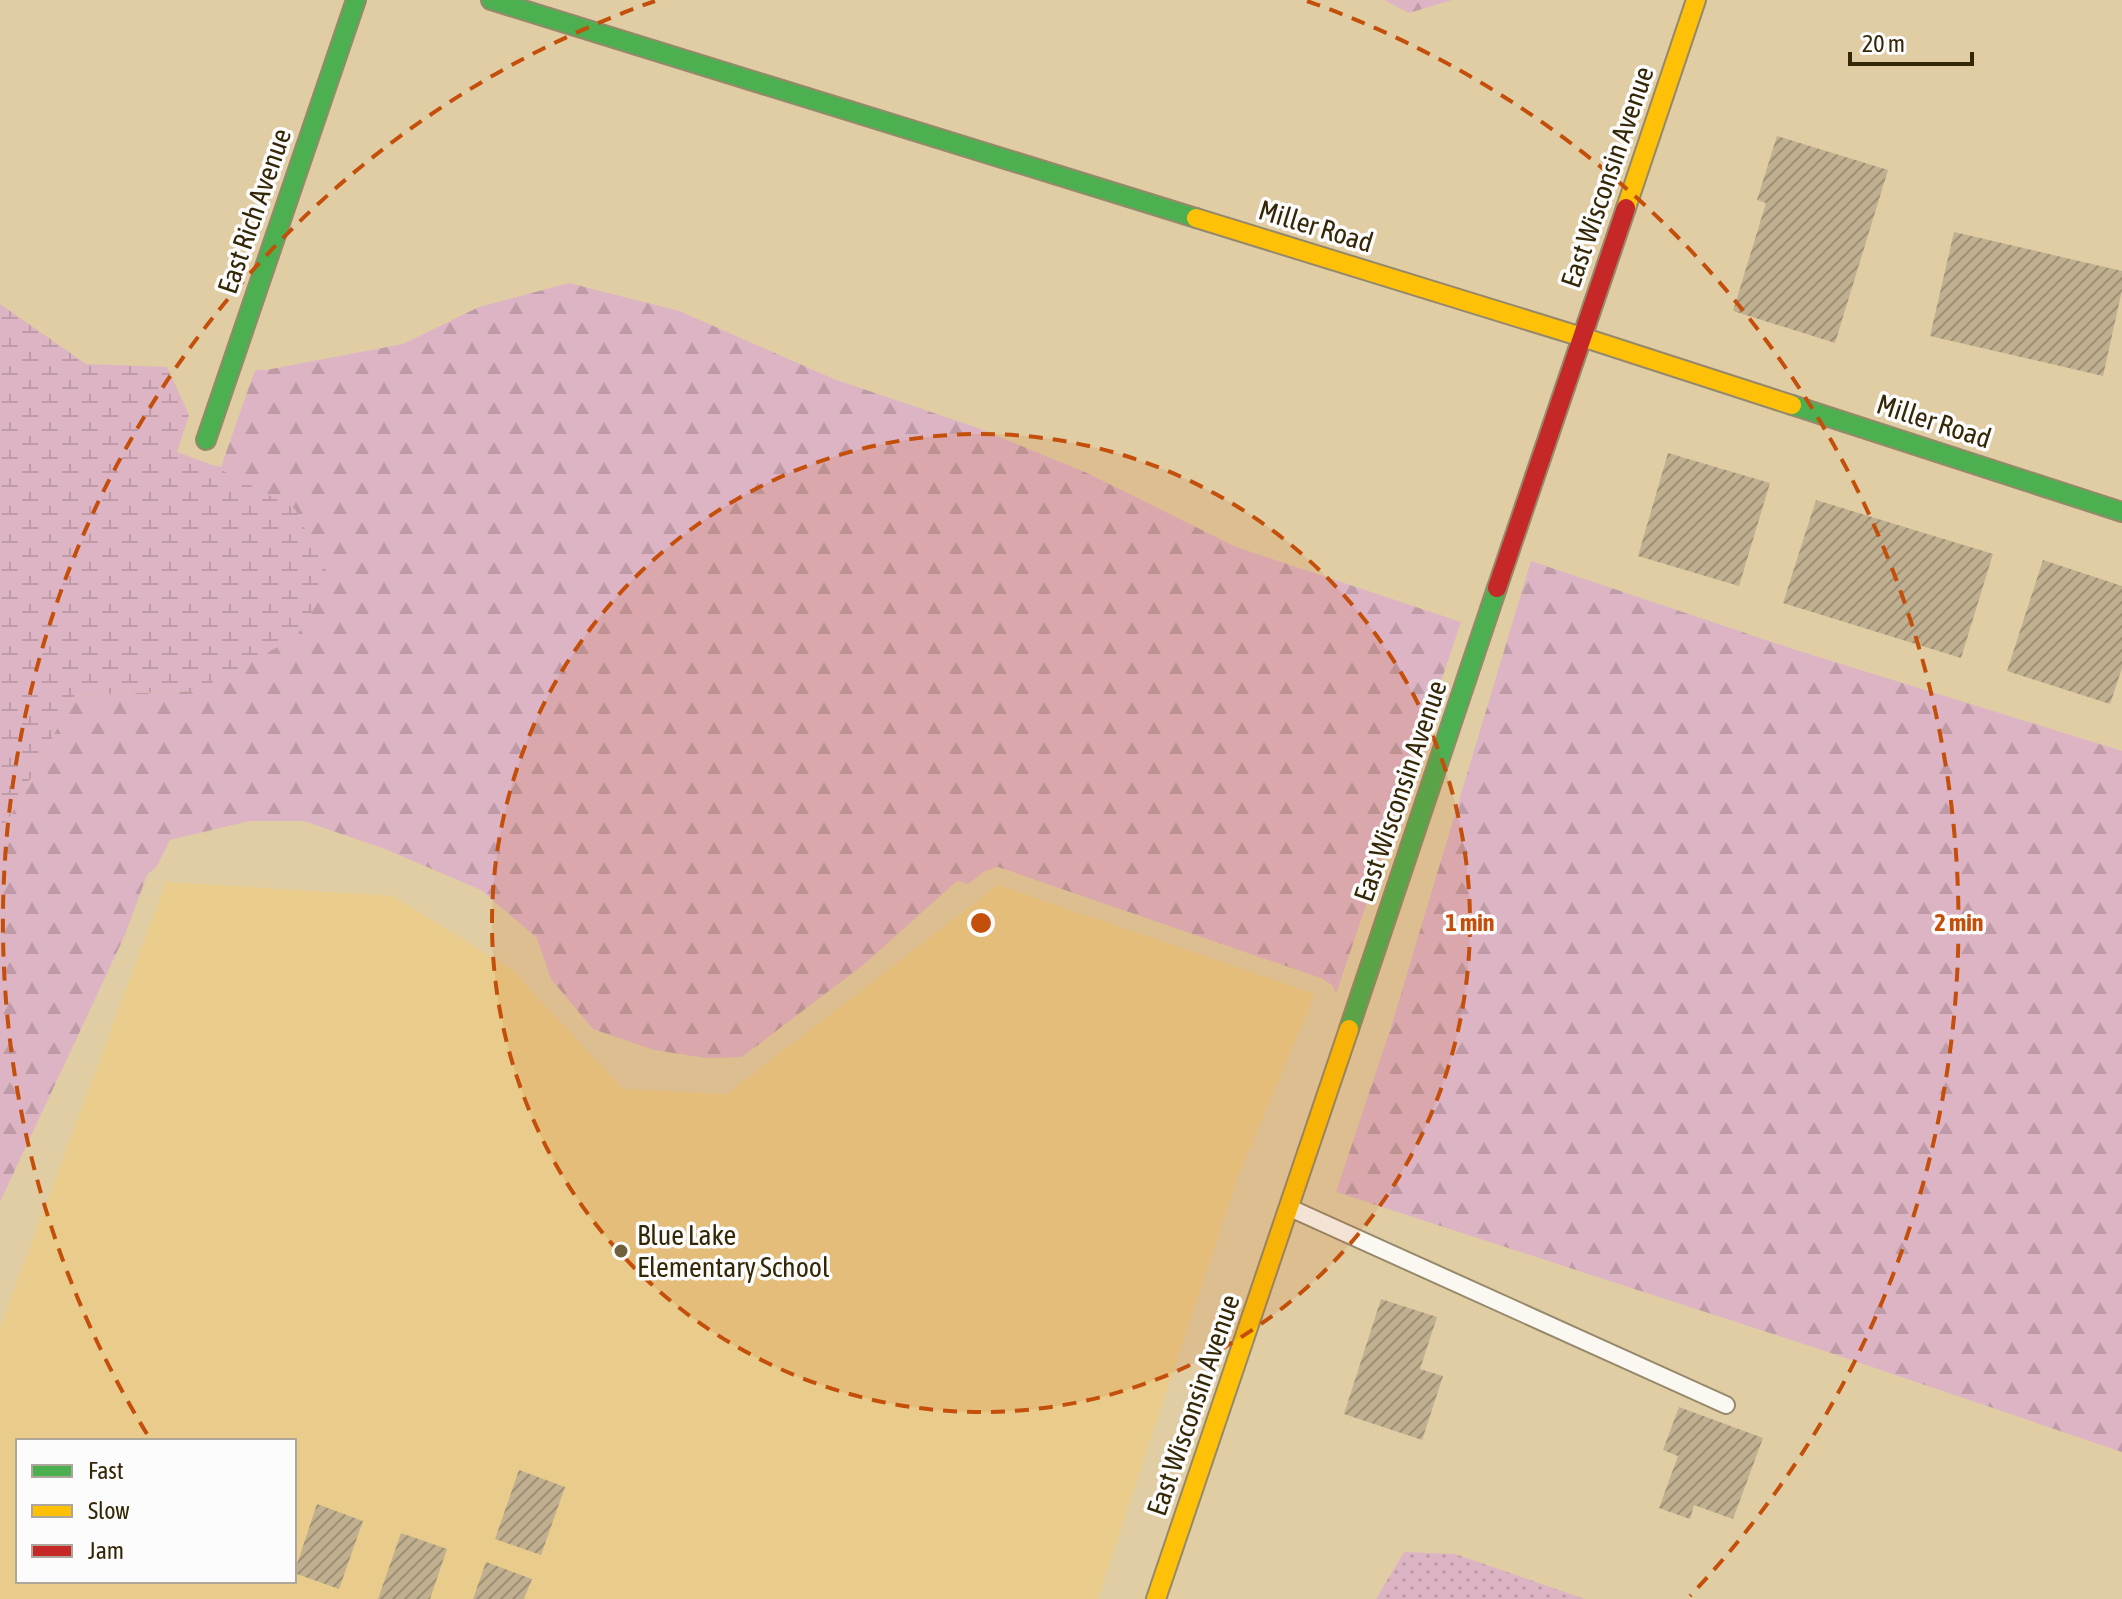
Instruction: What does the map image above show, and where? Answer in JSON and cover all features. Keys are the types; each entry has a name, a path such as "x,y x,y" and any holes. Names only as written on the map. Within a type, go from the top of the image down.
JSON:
{"street":[{"name":"East Rich Avenue","path":"206,440 356,0"},
{"name":"Miller Road","path":"491,0 1582,337 2122,512"},
{"name":"East Wisconsin Avenue","path":"1156,1599 1696,0"}],"lane":[{"path":"1289,1208 1726,1405"}],"shaded area":[{"name":"Blue Lake Elementary School","path":"166,882 393,896 511,969 623,1089 727,1094 998,885 1315,994 1238,1176 1098,1599 0,1599 0,1327"}],"green space":[{"path":"1384,0 1452,0 1409,13"},
{"path":"569,283 679,311 834,379 978,428 1087,473 1236,547 1461,622 1336,994 1332,985 1321,978 998,867 985,871 968,884 957,881 863,965 742,1057 706,1058 654,1050 593,1029 551,979 537,938 481,890 385,849 304,821 249,821 170,840 157,866 147,875 124,937 0,1202 0,829 11,815 75,695 196,691 212,465 221,467 255,370 403,344 479,307"},
{"path":"0,304 86,364 167,367 189,415 177,452 212,465 295,509 331,581 296,637 196,691 75,695 11,815 0,829"},
{"path":"1531,561 1793,649 2122,751 2122,1452 1819,1349 1336,1192 1391,1027"},
{"path":"1404,1552 1455,1554 1585,1599 1376,1599"}],"building":[{"path":"1777,136 1888,170 1835,343 1733,311 1766,203 1757,200"},
{"path":"1954,232 2122,271 2122,290 2103,376 1930,336"},
{"path":"1668,453 1770,483 1739,586 1638,556"},
{"path":"1816,500 1993,554 1961,658 1783,603"},
{"path":"2043,560 2122,586 2122,668 2110,704 2007,671"},
{"path":"1381,1299 1437,1317 1420,1369 1443,1376 1422,1440 1344,1414"},
{"path":"1679,1407 1763,1438 1733,1519 1694,1505 1690,1519 1659,1508 1678,1456 1663,1450"},
{"path":"519,1470 565,1487 541,1555 495,1539"},
{"path":"317,1504 363,1521 339,1589 296,1574"},
{"path":"401,1533 447,1549 430,1599 378,1599"},
{"path":"486,1562 532,1579 524,1599 473,1599"}],"traffic: fast":[{"path":"206,440 356,0"},
{"path":"491,0 1196,218"},
{"path":"1792,405 2122,512"},
{"path":"1349,1029 1497,588"}],"traffic: slow":[{"path":"1626,208 1696,0"},
{"path":"1196,218 1792,405"},
{"path":"1156,1599 1349,1029"}],"traffic: jam":[{"path":"1497,588 1626,208"}],"place":[{"name":"Blue Lake Elementary School","path":"621,1251"}]}
